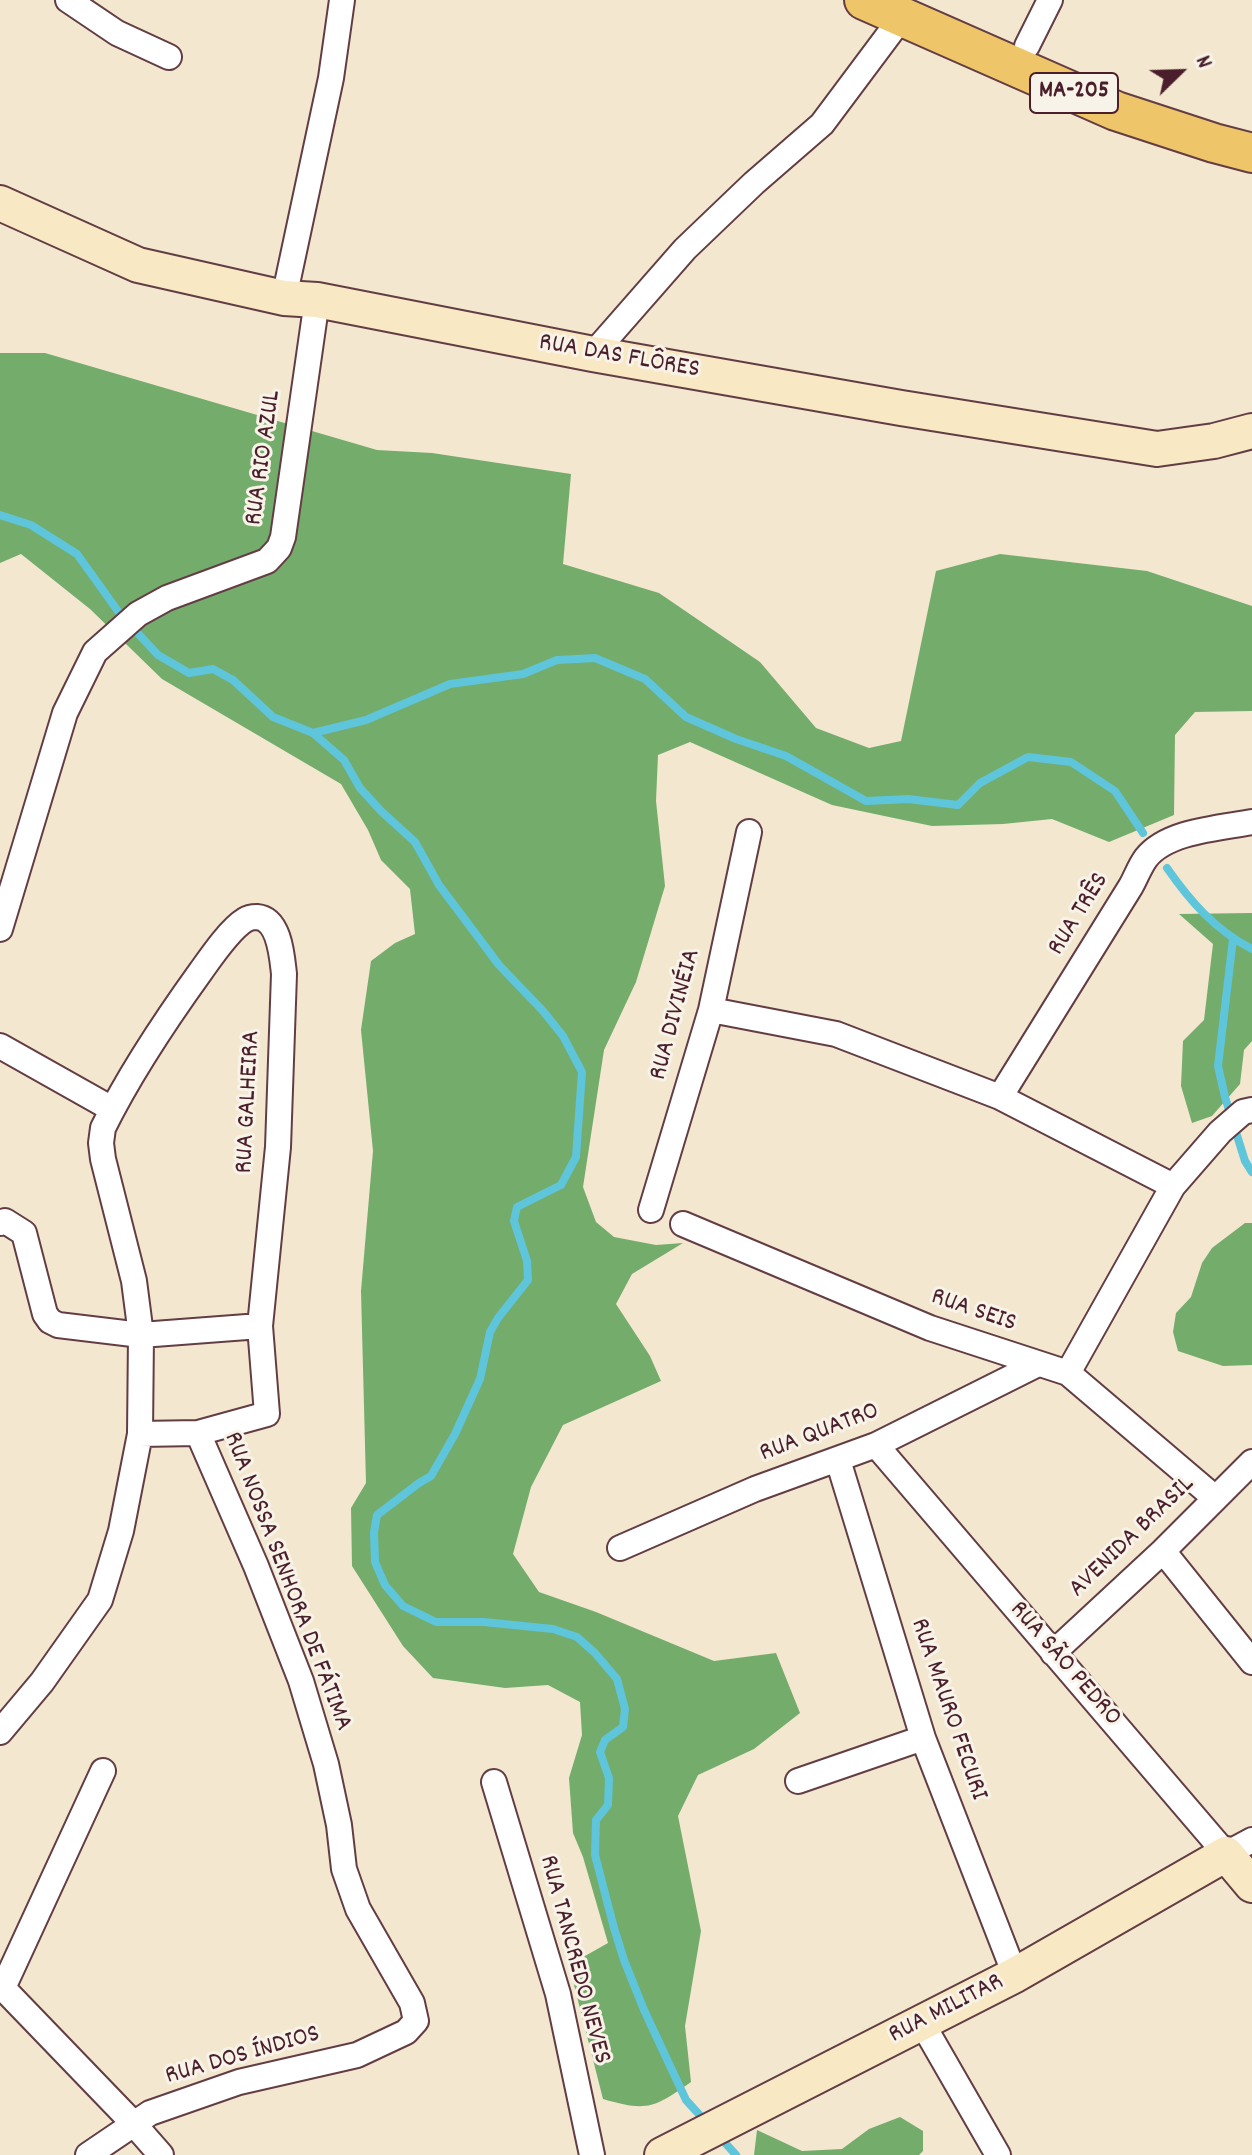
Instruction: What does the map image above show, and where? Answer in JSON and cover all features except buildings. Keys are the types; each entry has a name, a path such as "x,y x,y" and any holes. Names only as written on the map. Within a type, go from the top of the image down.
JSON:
{"main road":[{"name":"MA-205","path":"864,0 910,8 1027,46 1125,88 1252,129"},
{"name":"MA-205","path":"910,8 1116,111 1252,153"}],"street":[{"path":"68,0 117,33 169,57"},
{"name":"RUA RIO AZUL","path":"0,929 65,713 95,652 138,614 167,598 267,561 279,548 283,537 300,299 342,0"},
{"path":"1027,46 1050,0"},
{"path":"593,354 685,249 822,124 910,8"},
{"name":"RUA DAS FLÔRES","path":"0,203 138,265 593,354 1157,449 1214,441 1252,431"},
{"name":"RUA TRÊS","path":"1000,1097 1146,858 1165,842 1200,831 1252,822"},
{"name":"RUA DIVINÉIA","path":"651,1210 711,1010 749,832"},
{"name":"RUA GALHEIRA","path":"112,1109 172,1012 219,945 244,920 254,917 268,922 274,929 284,974 278,1147 260,1326 267,1414 198,1433 140,1434"},
{"path":"711,1010 836,1034 1000,1097 1173,1186"},
{"path":"0,1046 112,1109 103,1128 103,1159 134,1281 141,1335 140,1434 121,1531 100,1600 42,1682 0,1732"},
{"path":"1068,1373 1173,1186 1220,1132 1248,1111"},
{"path":"0,1223 5,1221 24,1233 41,1300 50,1321 58,1325 141,1335 260,1326"},
{"name":"RUA SEIS","path":"683,1224 930,1328 1068,1373 1215,1498"},
{"name":"RUA QUATRO","path":"620,1548 755,1489 876,1445 1038,1364"},
{"name":"RUA NOSSA SENHORA DE FÁTIMA","path":"198,1433 256,1566 301,1681 326,1764 339,1825 344,1869 358,1909 412,2003 416,2021"},
{"name":"RUA SÃO PEDRO","path":"876,1445 1053,1653 1239,1847 1252,1885"},
{"name":"RUA MAURO FECURI","path":"838,1460 923,1738 1015,1975"},
{"name":"AVENIDA BRASIL","path":"1053,1653 1163,1551 1252,1462"},
{"path":"1163,1551 1252,1662"},
{"path":"798,1781 923,1738"},
{"path":"103,1771 2,1986 161,2155"},
{"name":"RUA TANCREDO NEVES","path":"494,1782 558,1994 592,2155"},
{"name":"RUA MILITAR","path":"662,2155 1015,1975 1239,1847"},
{"name":"RUA DOS ÍNDIOS","path":"88,2155 150,2113 239,2082 357,2055 406,2032 416,2021"},
{"path":"922,2023 998,2155"}],"green space":[{"path":"0,353 45,353 377,450 432,453 571,474 563,564 659,593 760,662 816,728 869,748 901,741 936,571 1000,554 1147,571 1252,606 1252,711 1195,712 1175,735 1174,815 1109,842 1052,819 932,826 832,805 690,742 658,755 656,801 665,886 636,982 604,1050 583,1187 596,1222 614,1237 656,1245 683,1243 632,1274 616,1304 650,1356 661,1381 563,1425 531,1487 513,1554 539,1592 714,1661 776,1653 800,1713 754,1749 698,1775 678,1816 701,1931 685,2026 691,2082 650,2105 630,2105 603,2099 569,1965 608,1943 573,1833 569,1778 582,1735 580,1702 548,1685 505,1688 433,1678 403,1646 352,1566 351,1508 366,1483 361,1291 373,1151 361,1030 371,961 395,943 415,934 410,889 381,860 368,830 341,784 162,679 90,609 21,554 0,563"},
{"path":"1252,913 1252,1041 1244,1050 1240,1084 1212,1116 1192,1123 1181,1086 1183,1041 1204,1020 1213,944 1179,914"},
{"path":"1245,1223 1252,1223 1252,1365 1223,1366 1178,1351 1173,1332 1176,1313 1191,1297 1202,1263 1212,1248"},
{"path":"900,2117 923,2131 923,2151 919,2155 754,2155 757,2130 802,2151 842,2149 869,2129"}],"waterway":[{"path":"0,515 31,525 77,554 120,614 158,655 189,673 213,669 233,680 273,717 313,733 344,760 360,788 415,842 439,885 499,965 563,1036 582,1072 576,1157 561,1185 517,1207 514,1221 527,1261 528,1280 490,1332 480,1379 455,1434 431,1476 377,1515 375,1562 385,1585 403,1606 436,1622 484,1622 553,1629 577,1637 617,1679 625,1709 623,1727 605,1740 600,1752 609,1778 608,1805 596,1820 595,1855 624,1960 644,2010 686,2100 706,2122"},
{"path":"313,733 366,720 450,684 523,674 557,660 595,658 645,679 686,717 786,756 866,801 908,799 958,805 980,783 1028,757 1071,762 1115,791 1143,833"},
{"path":"1167,868 1204,914 1252,949"},
{"path":"1233,939 1218,1066 1245,1161 1252,1172"},
{"path":"718,2135 736,2155"}]}
